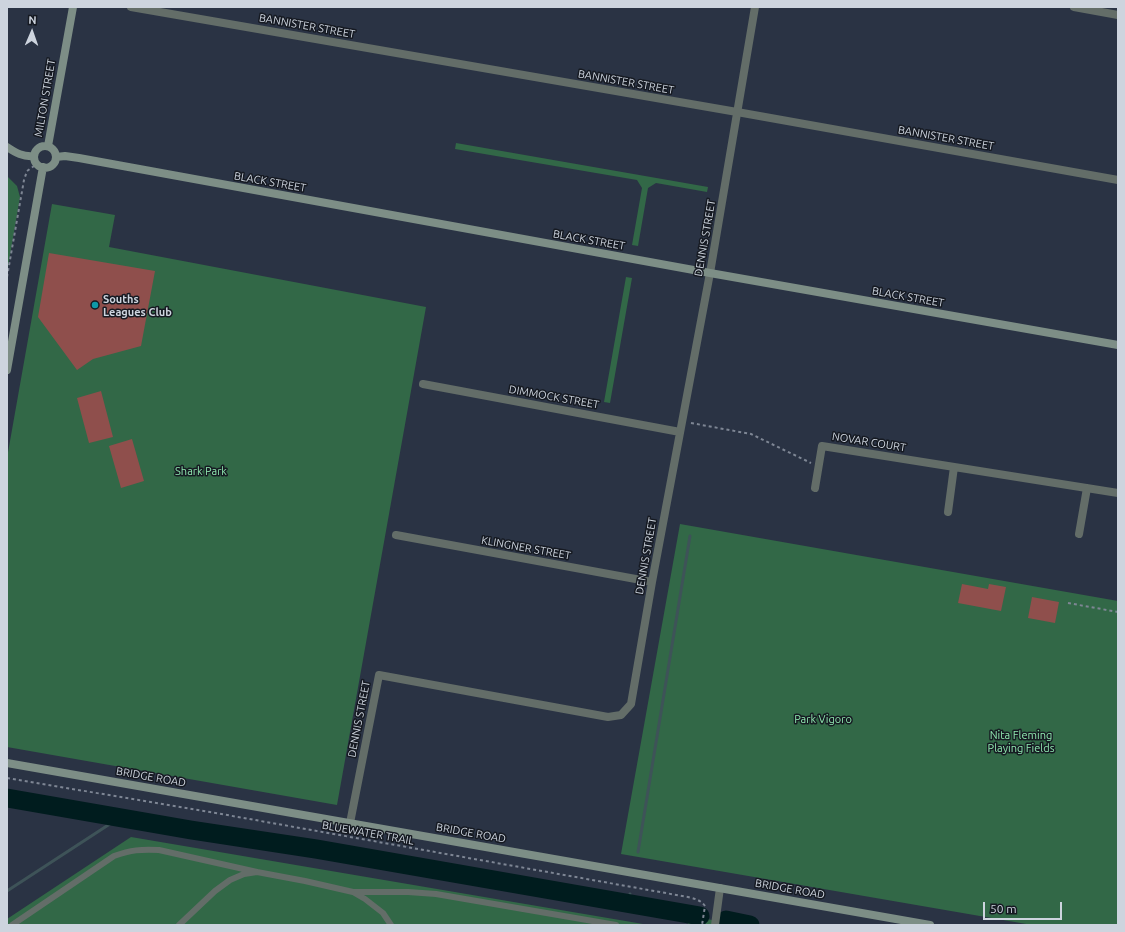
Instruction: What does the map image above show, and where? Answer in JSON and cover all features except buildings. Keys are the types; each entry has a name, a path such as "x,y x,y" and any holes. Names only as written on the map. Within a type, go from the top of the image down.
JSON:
{"street":[{"name":"MILTON STREET","path":"48,146 73,7"},
{"name":"BANNISTER STREET","path":"131,7 737,112 1118,180"},
{"name":"DENNIS STREET","path":"350,823 379,675 608,717 621,716 631,704 652,582 710,273 755,7"},
{"path":"1074,7 1118,14"},
{"path":"7,147 15,153 38,162 45,168 52,165 56,160 54,150 48,146 42,146 35,153 38,162 7,370"},
{"name":"BLACK STREET","path":"56,157 65,156 80,158 710,273 1118,345"},
{"name":"DIMMOCK STREET","path":"423,384 680,432"},
{"name":"NOVAR COURT","path":"815,488 822,446 1118,493"},
{"path":"948,512 954,468"},
{"path":"1079,534 1087,488"},
{"name":"KLINGNER STREET","path":"396,535 652,582"},
{"name":"BRIDGE ROAD","path":"7,763 930,925"},
{"path":"715,925 720,888"}],"lane":[{"path":"12,925 114,856 129,851 144,849 159,850 352,892 408,892 436,894 616,925"},
{"path":"179,925 215,891 230,880 244,874 256,872"},
{"path":"352,892 365,899 383,913 391,925"}],"path":[{"path":"7,277 24,180 27,171 38,162"},
{"path":"682,421 751,434 819,466"},
{"path":"1068,602 1118,612"},
{"name":"BLUEWATER TRAIL","path":"7,778 203,811 688,897 699,901 705,906 702,925"}],"green space":[{"path":"456,143 708,187 707,192 656,183 648,188 638,246 632,245 642,188 637,180 455,149"},
{"path":"7,176 17,186 20,197 7,273"},
{"name":"Shark Park","path":"52,204 115,215 109,247 426,307 337,805 7,747 7,458"},
{"path":"626,277 632,278 610,403 604,402"},
{"name":"Park Vigoro","path":"680,524 1118,601 1118,925 1032,925 621,854"},
{"path":"131,837 649,925 7,925 7,919"},
{"path":"688,916 743,925 688,925"}],"waterway":[{"path":"638,852 690,536"},
{"path":"7,798 191,830 316,849 700,916"},
{"path":"7,891 119,818"},
{"path":"628,904 630,894"},
{"path":"726,920 750,925"}],"place":[{"name":"Souths Leagues Club","path":"95,305"}],"park label":[{"name":"Nita Fleming Playing Fields","path":"1021,741"}]}
